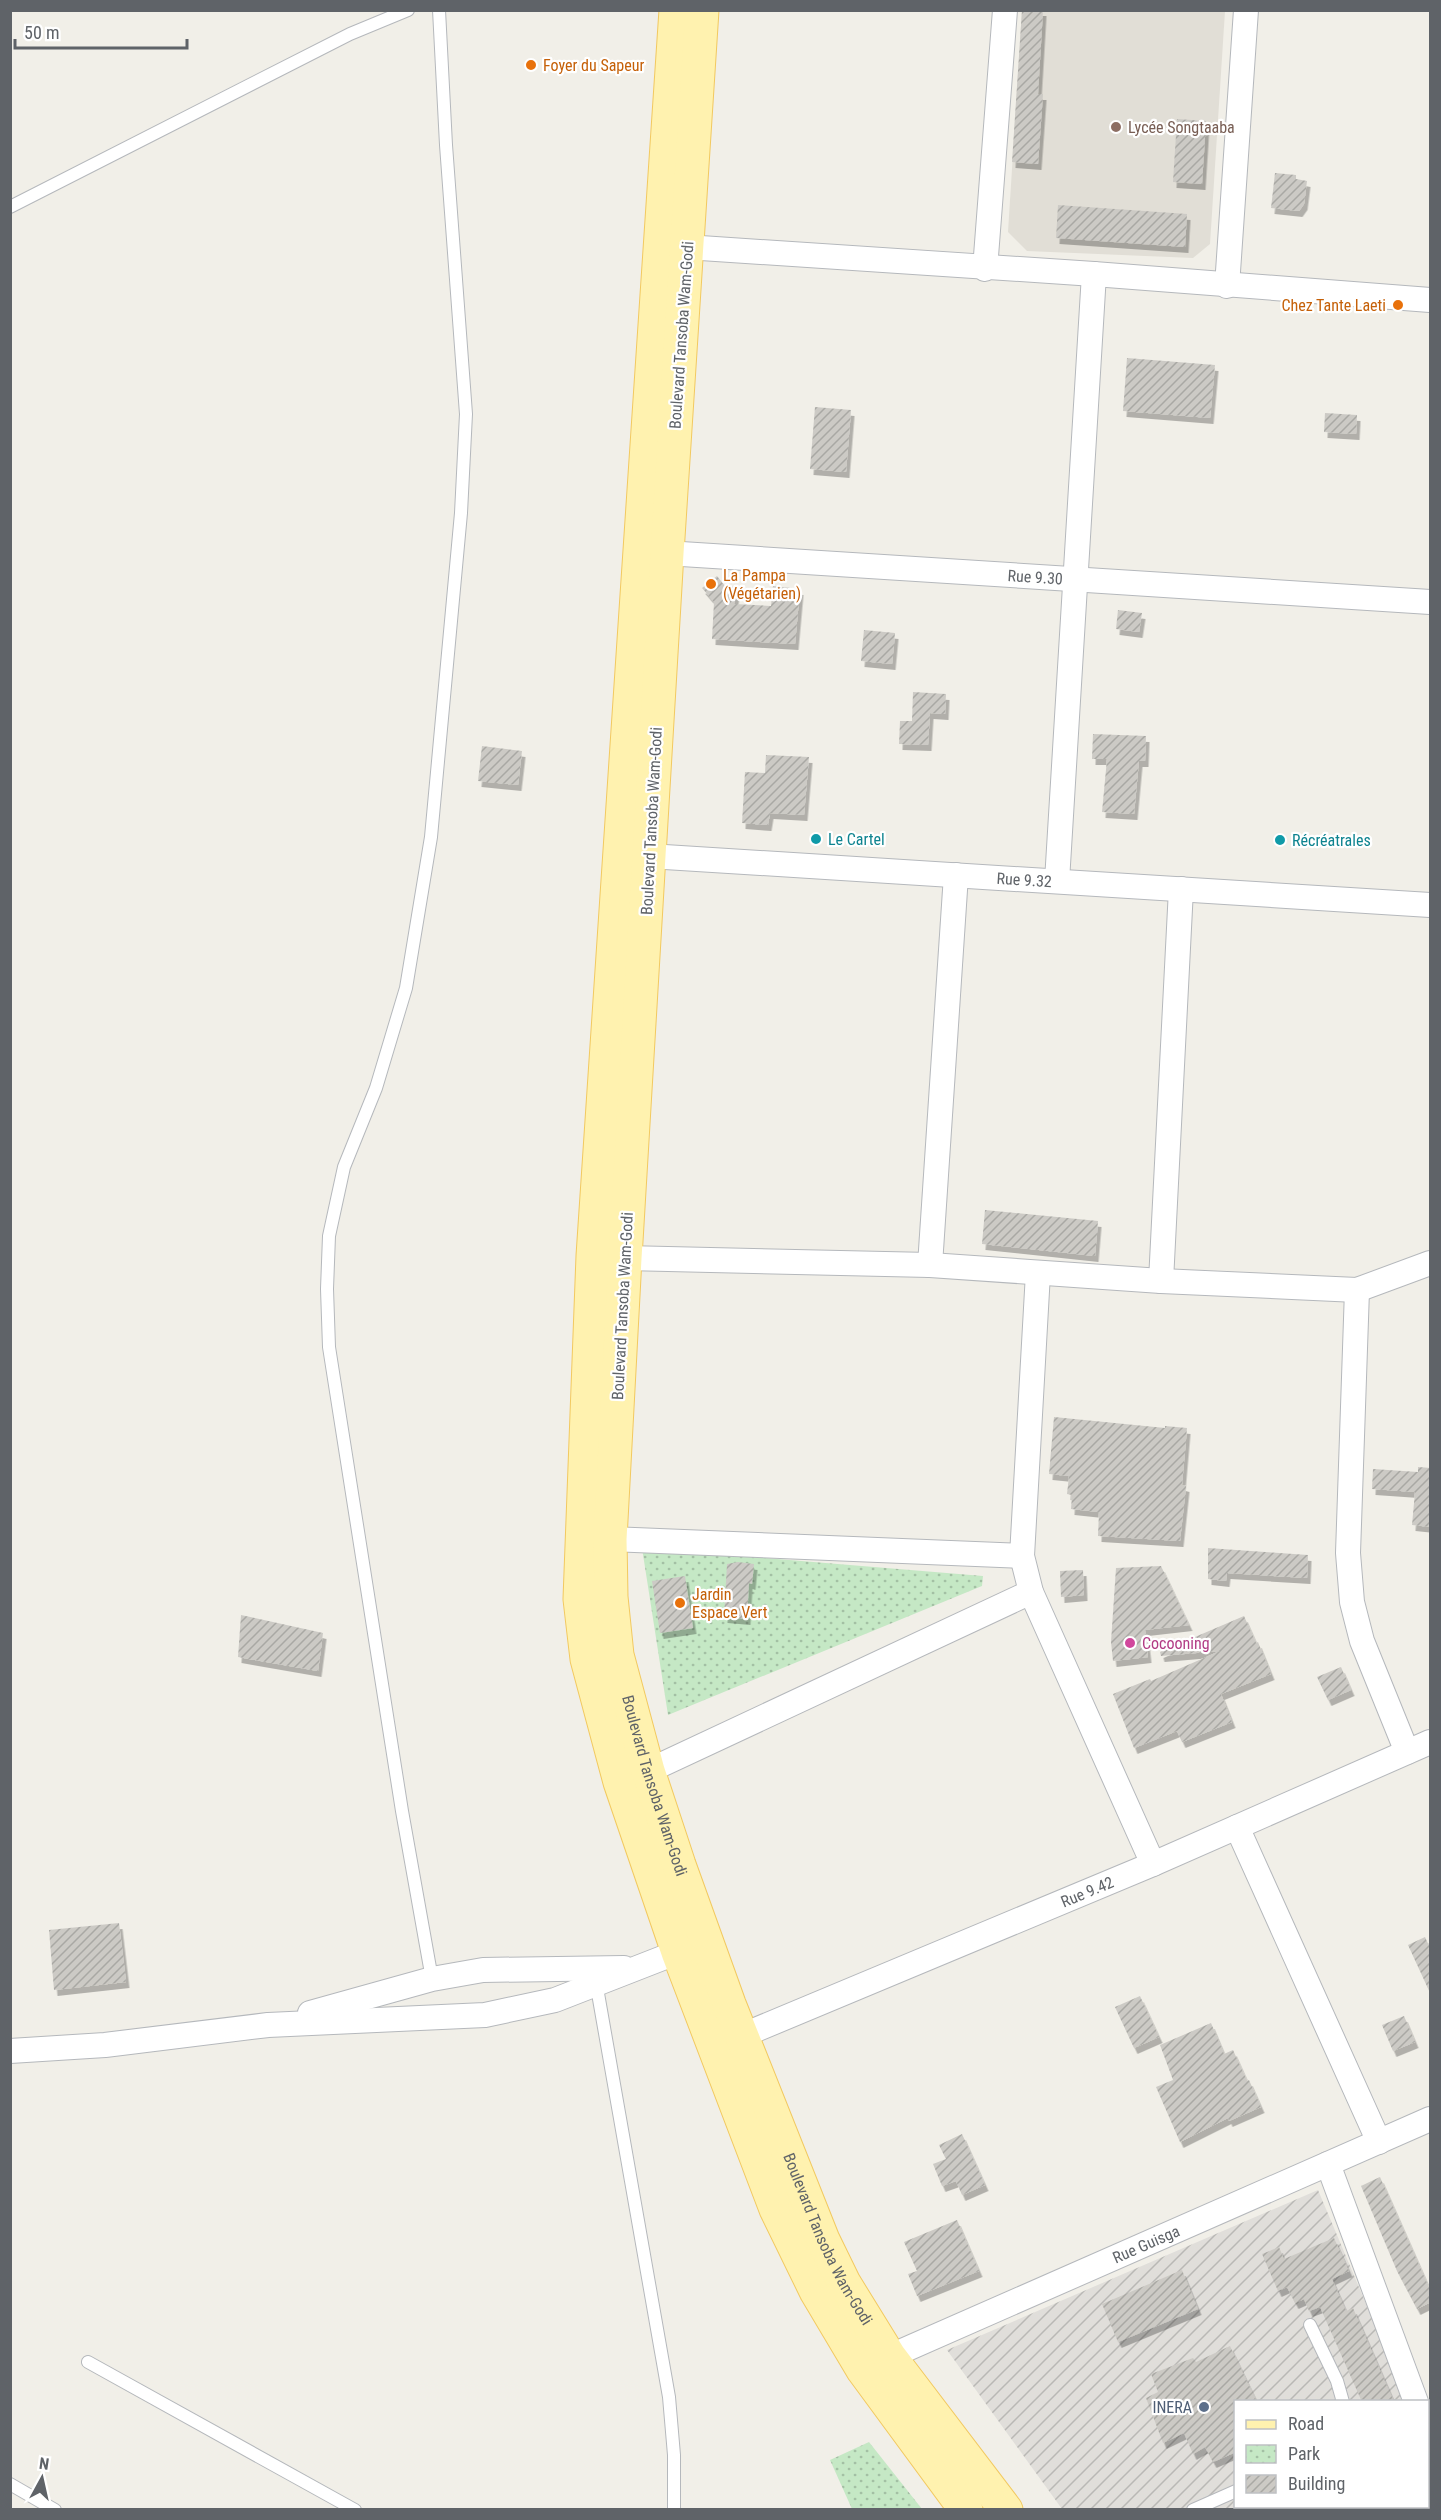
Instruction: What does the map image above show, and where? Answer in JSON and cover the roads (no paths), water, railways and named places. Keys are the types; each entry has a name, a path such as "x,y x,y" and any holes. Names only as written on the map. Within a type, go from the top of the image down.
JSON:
{"main road":[{"name":"Boulevard Tansoba Wam-Godi","path":"676,10 673,246 634,856 593,1256 580,1599 587,1659 616,1771 678,1952 776,2209 816,2291 876,2363 1006,2510"},
{"name":"Boulevard Tansoba Wam-Godi","path":"673,246 702,10"},
{"name":"Boulevard Tansoba Wam-Godi","path":"634,856 625,1258 610,1539 611,1597 617,1655 648,1771 679,1865 741,2037 824,2241 844,2283 876,2363 966,2510"}],"street":[{"path":"985,268 1005,10"},
{"path":"1227,286 1246,10"},
{"path":"673,246 1094,274 1431,300"},
{"path":"1057,881 1094,274"},
{"name":"Rue 9.30","path":"653,552 1431,602"},
{"name":"Rue 9.32","path":"634,856 1431,905"},
{"path":"930,1265 956,875"},
{"path":"1161,1281 1181,889"},
{"path":"625,1258 930,1265 1161,1281 1357,1290 1431,1263"},
{"path":"1038,1273 1022,1556 1031,1592 1153,1864"},
{"path":"1357,1290 1348,1553 1352,1602 1362,1641 1407,1752"},
{"path":"610,1539 1022,1556"},
{"path":"648,1771 1031,1592"},
{"name":"Rue 9.42","path":"741,2037 1153,1864 1431,1742"},
{"path":"1237,1827 1379,2142"},
{"path":"268,2025 432,1979 483,1970 595,1977 638,1967 678,1952"},
{"path":"10,2051 105,2045 268,2025 485,2015 555,2000 595,1977"},
{"name":"Rue Guisga","path":"876,2363 1431,2119"},
{"path":"1328,2164 1415,2400"}],"lane":[{"path":"10,207 350,34 408,10"},
{"path":"432,1979 400,1799 329,1347 327,1289 329,1236 344,1167 376,1088 406,988 431,837 461,513 466,414 446,146 439,10"},
{"path":"595,1977 669,2397 674,2455 674,2510"},
{"path":"1310,2325 1337,2381 1342,2400"},
{"path":"88,2362 355,2510"},
{"path":"10,2484 56,2510"},
{"path":"1192,2510 1234,2492"}],"place":[{"name":"Foyer du Sapeur","path":"531,65"},
{"name":"Lycée Songtaaba","path":"1116,127"},
{"name":"Chez Tante Laeti","path":"1398,305"},
{"name":"La Pampa (Végétarien)","path":"711,584"},
{"name":"Le Cartel","path":"816,839"},
{"name":"Récréatrales","path":"1280,840"},
{"name":"Jardin Espace Vert","path":"680,1603"},
{"name":"Cocooning","path":"1130,1643"},
{"name":"INERA","path":"1204,2407"}]}
